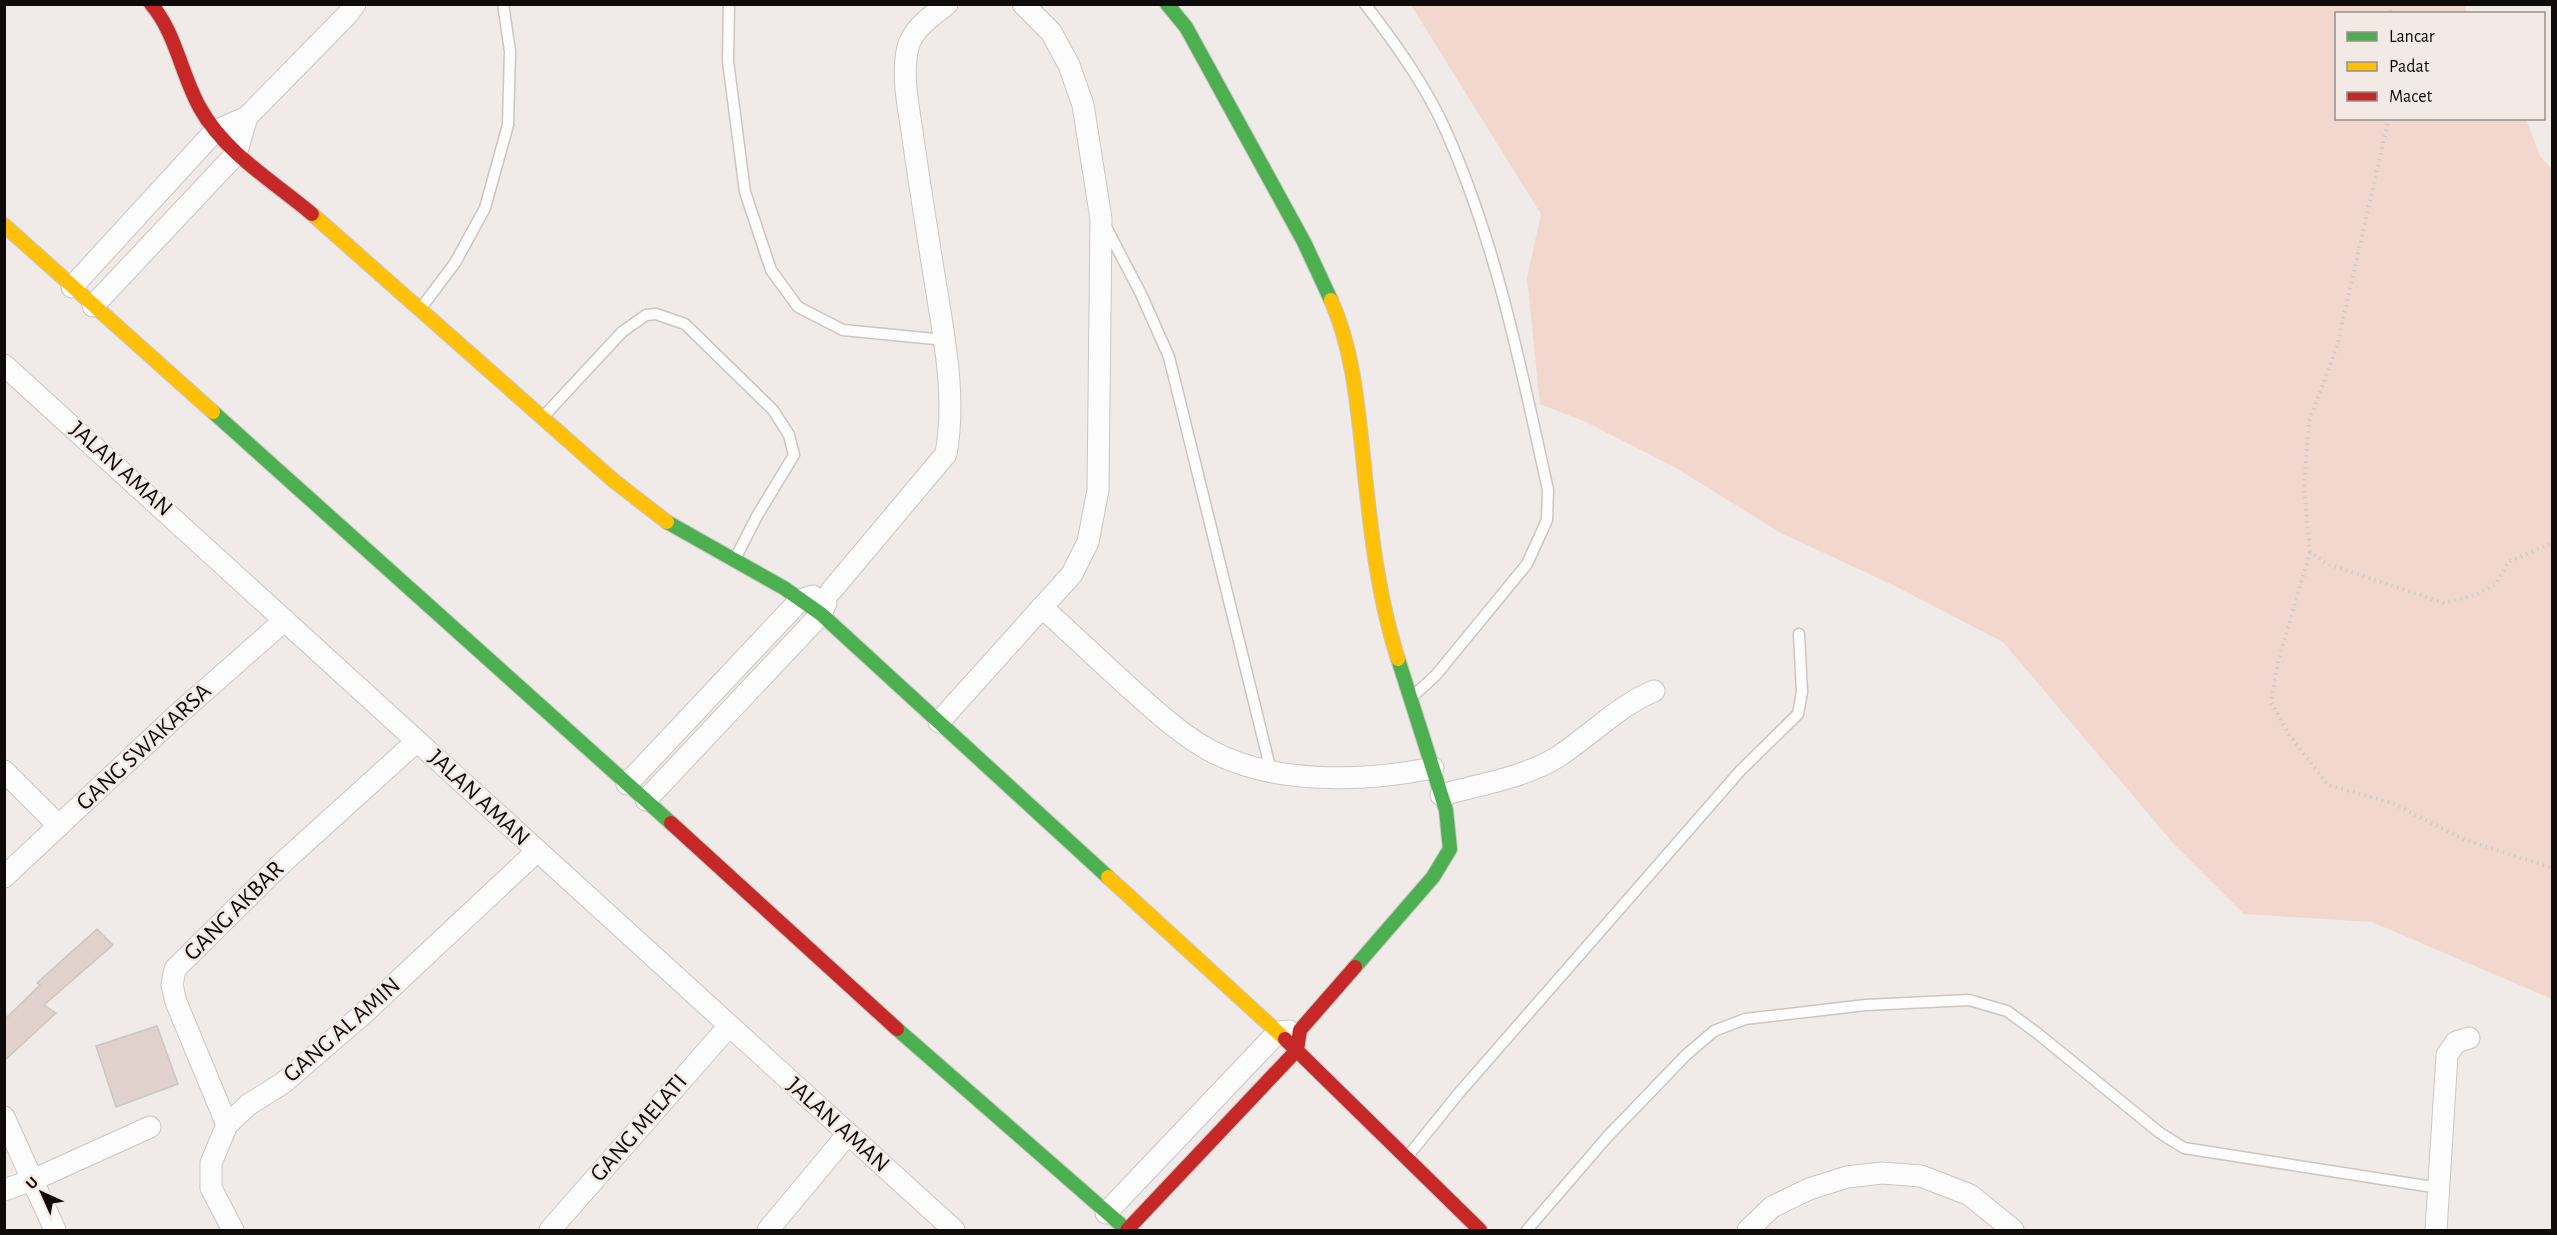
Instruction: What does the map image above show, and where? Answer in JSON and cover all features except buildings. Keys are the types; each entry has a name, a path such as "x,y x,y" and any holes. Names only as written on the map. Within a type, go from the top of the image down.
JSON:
{"street":[{"path":"72,287 215,131 247,117 347,15 355,4"},
{"path":"646,800 820,615 831,591 946,454 950,429 949,378 945,340 918,177 905,76 908,46 920,26 947,4"},
{"path":"939,722 1072,574 1088,542 1098,490 1101,219 1083,105 1069,65 1051,32 1023,4"},
{"path":"4,225 646,800 911,1042 1127,1230 1299,1040 1433,877 1450,849 1446,810 1388,629 1371,525 1353,368 1341,323 1299,232 1186,27 1167,4"},
{"path":"156,7 173,41 190,89 215,131 236,153 264,174 421,308 614,481 662,519 784,588 820,615 1278,1032 1299,1040 1407,1156 1480,1230"},
{"path":"93,306 236,153 247,117"},
{"name":"JALAN AMAN","path":"4,365 848,1135 944,1227"},
{"path":"627,784 800,600 831,591"},
{"path":"1042,607 1164,720 1209,750 1244,766 1326,778 1392,776 1433,768"},
{"name":"GANG SWAKARSA","path":"4,877 177,715 285,620"},
{"path":"1441,795 1514,776 1557,757 1601,723 1654,691"},
{"name":"GANG AKBAR","path":"227,1125 176,1002 172,985 175,969 279,865 417,741"},
{"path":"4,771 59,826"},
{"name":"GANG AL AMIN","path":"233,1230 211,1188 211,1163 227,1125 248,1105 283,1083 363,1014 537,851"},
{"name":"GANG MELATI","path":"550,1230 729,1026"},
{"path":"1106,1213 1278,1032"},
{"path":"2436,1230 2447,1055 2456,1042 2469,1038"},
{"path":"4,1117 55,1230"},
{"path":"4,1190 33,1180 150,1127"},
{"path":"768,1230 848,1135"},
{"path":"1748,1230 1772,1207 1809,1189 1847,1177 1882,1173 1921,1176 1970,1195 2013,1230"}],"lane":[{"path":"421,308 455,263 485,208 508,125 510,51 503,4"},
{"path":"729,4 728,61 745,192 771,270 798,307 843,330 945,340"},
{"path":"1365,4 1408,64 1445,129 1479,213 1500,281 1548,490 1547,520 1527,564 1436,675 1411,698"},
{"path":"1101,219 1141,294 1169,357 1271,771"},
{"path":"544,416 622,332 646,315 656,314 685,324 773,410 789,435 794,455 757,516 735,559"},
{"path":"1407,1156 1740,771 1798,714 1802,692 1799,634"},
{"path":"1527,1230 1608,1136 1686,1055 1714,1031 1745,1019 1866,1005 1969,1000 2007,1011 2160,1133 2184,1148 2439,1188"}],"path":[{"path":"2390,120 2337,346 2309,422 2304,487 2310,552 2278,662 2271,702 2290,736 2328,785 2392,803 2465,840 2553,868"},
{"path":"2310,552 2327,564 2444,603 2475,595 2496,584 2508,562 2553,543"}],"shaded area":[{"path":"1411,5 2464,5 2467,12 2335,12 2335,120 2526,120 2540,156 2552,169 2552,999 2372,922 2244,914 2173,843 2003,642 1893,585 1781,533 1676,468 1586,422 1540,404 1527,278 1541,214"}],"traffic: fast":[{"path":"1167,4 1186,27 1304,242 1331,300"},
{"path":"213,412 671,823"},
{"path":"667,522 784,588 821,614 1108,877"},
{"path":"1355,967 1433,877 1450,849 1446,810 1398,659"},
{"path":"897,1029 1127,1230"}],"traffic: slow":[{"path":"312,214 614,481 667,522"},
{"path":"4,225 213,412"},
{"path":"1331,300 1344,338 1353,376 1375,559 1398,659"},
{"path":"1108,877 1285,1039"}],"traffic: jam":[{"path":"151,4 167,28 193,95 210,124 222,139 251,166 312,214"},
{"path":"671,823 897,1029"},
{"path":"1127,1230 1297,1050 1300,1030 1355,967"},
{"path":"1285,1039 1480,1230"}]}
